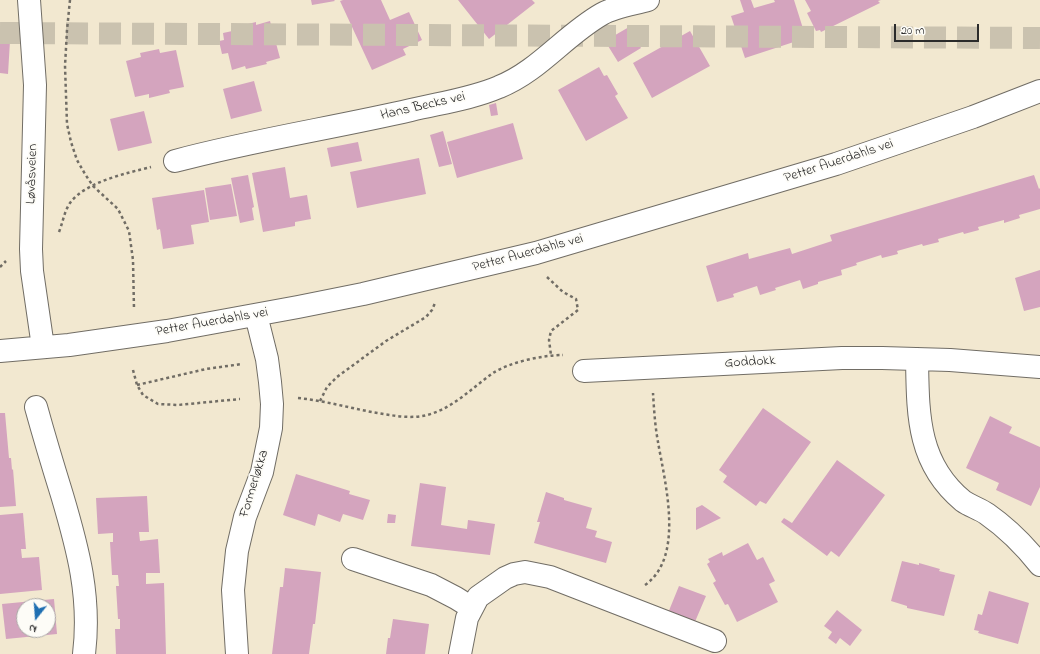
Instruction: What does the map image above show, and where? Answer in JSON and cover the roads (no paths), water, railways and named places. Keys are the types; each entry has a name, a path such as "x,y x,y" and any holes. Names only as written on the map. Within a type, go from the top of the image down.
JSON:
{"street":[{"name":"Løvåsveien","path":"29,0 35,85 31,249 32,271 43,347"},
{"name":"Hans Becks vei","path":"175,161 220,149 390,115 471,96 499,87 520,76 542,61 584,26 600,6 648,0"},
{"name":"Petter Auerdahls vei","path":"0,351 167,331 256,315 363,294 536,253 836,164 966,119 1040,91"},
{"name":"Formerløkka","path":"238,654 233,590 236,551 245,517 262,472 271,428 270,382 267,360 256,315"},
{"name":"Goddokk","path":"584,371 653,369 842,358 950,360 1040,367"},
{"path":"917,359 918,406 922,434 932,463 943,481 964,502 987,515 1014,536 1040,564"},
{"path":"36,407 78,552 84,583 86,617 84,654"},
{"path":"353,559 431,585 472,608"},
{"path":"460,654 467,618 478,597 504,578 525,572 550,577 715,641"}],"tunnel":[{"path":"0,33 1040,38"}]}
